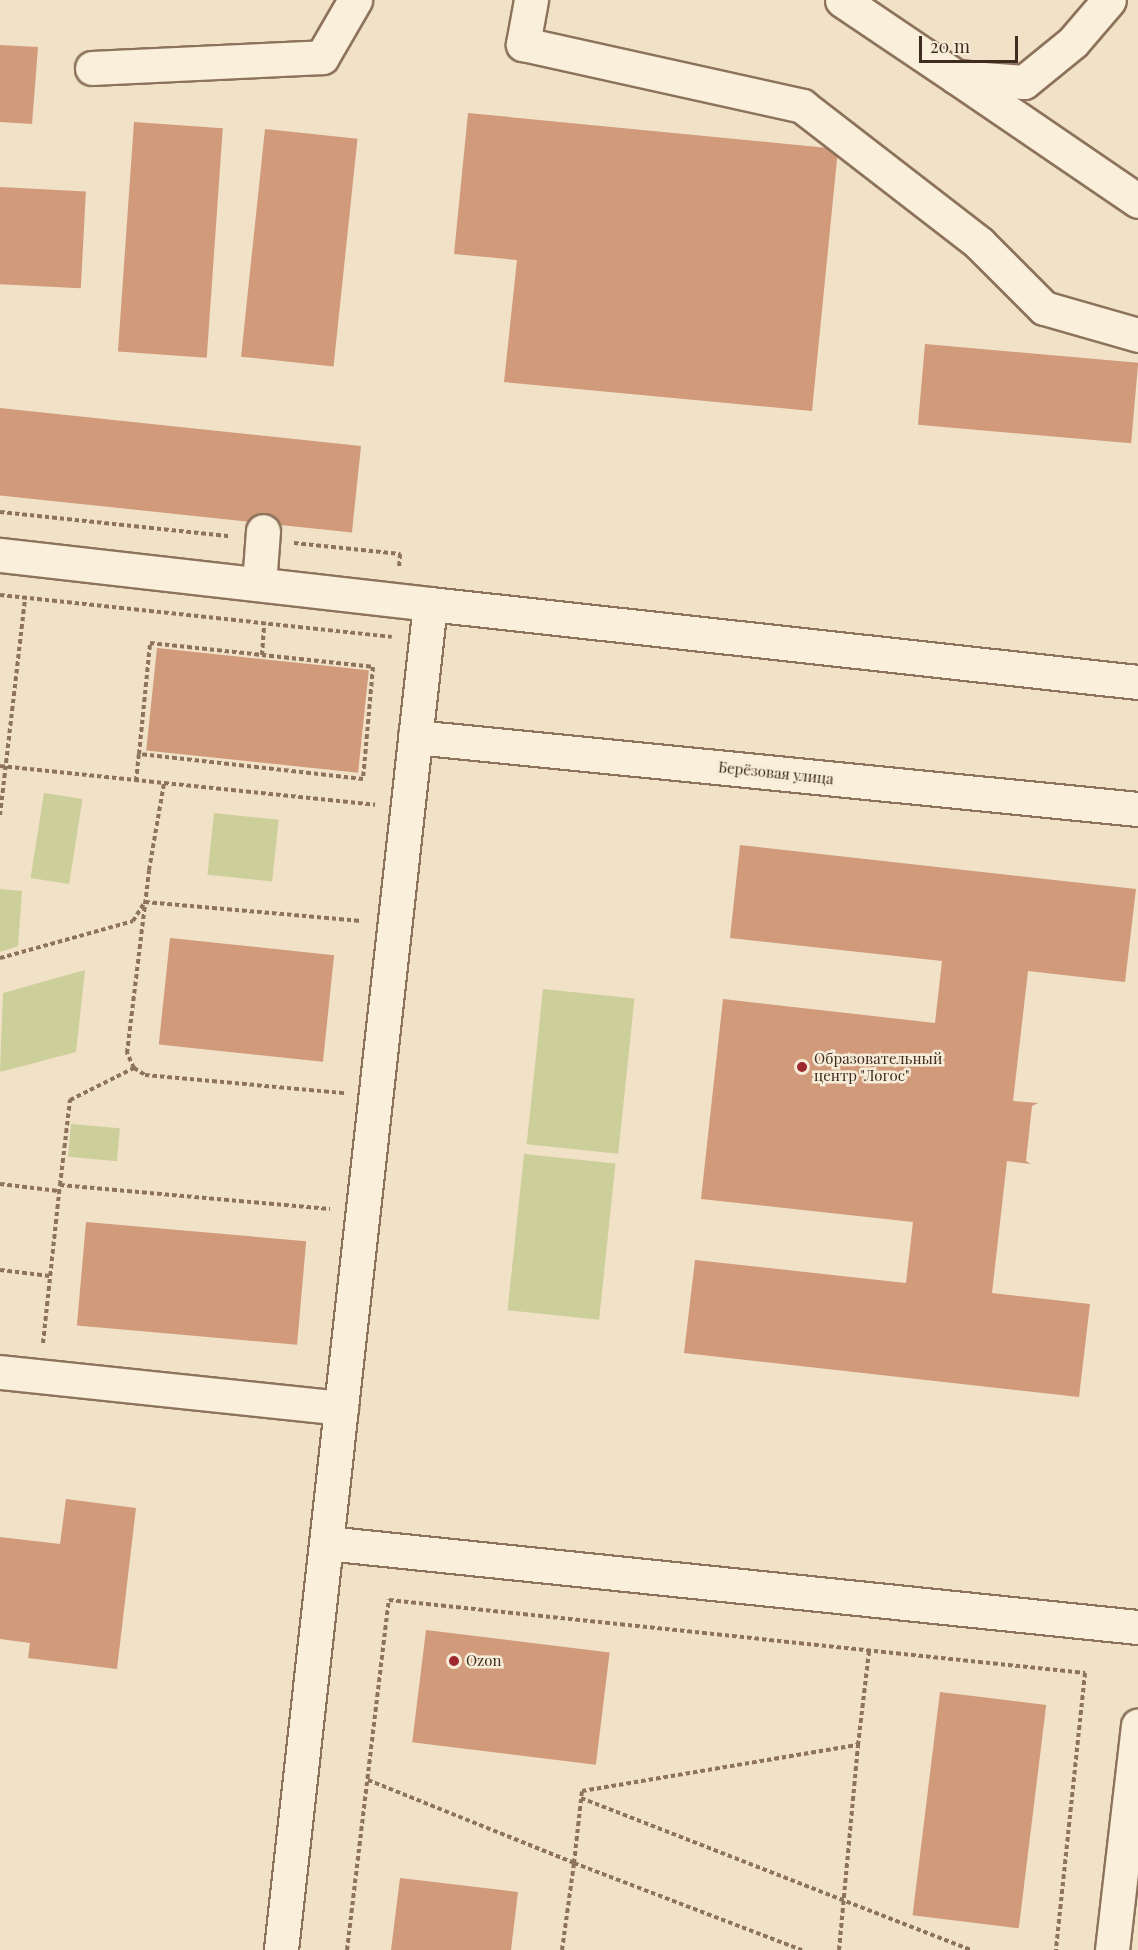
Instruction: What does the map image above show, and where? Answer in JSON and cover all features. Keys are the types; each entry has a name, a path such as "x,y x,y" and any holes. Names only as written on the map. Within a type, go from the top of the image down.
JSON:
{"street":[{"path":"92,68 322,57 355,0"},
{"path":"531,0 523,44 802,106 979,243 1044,308 1138,336"},
{"path":"842,0 1138,201"},
{"path":"956,77 1024,81 1073,42 1109,0"},
{"path":"259,584 263,535"},
{"path":"0,555 1138,682"},
{"path":"281,1950 415,737 410,639 430,604"},
{"name":"Берёзовая улица","path":"415,737 1138,809"},
{"path":"0,1371 341,1408"},
{"path":"326,1543 1138,1626"},
{"path":"1112,1950 1138,1725"}],"path":[{"path":"0,512 263,535 400,554 397,600 410,639"},
{"path":"0,595 410,639"},
{"path":"0,815 3,766 25,598"},
{"path":"393,649 410,639"},
{"path":"136,781 150,644 373,667 363,779 139,754"},
{"path":"3,766 378,806 380,794"},
{"path":"165,783 145,902 127,1053 134,1068 145,1075 349,1094"},
{"path":"145,902 368,921"},
{"path":"0,958 133,921 145,902"},
{"path":"42,1348 70,1100 134,1068"},
{"path":"0,1184 337,1210"},
{"path":"0,1270 50,1276"},
{"path":"347,1950 390,1600 1084,1673 1056,1950"},
{"path":"838,1950 869,1651"},
{"path":"562,1950 582,1791 858,1745"},
{"path":"368,1780 574,1863 802,1950"},
{"path":"581,1798 972,1950"}],"green space":[{"path":"44,793 83,799 69,884 31,878"},
{"path":"214,813 279,820 272,881 208,875"},
{"path":"0,889 22,891 18,946 0,952"},
{"path":"85,970 76,1052 0,1072 3,993"},
{"path":"543,989 634,999 618,1154 527,1144"},
{"path":"71,1124 120,1128 117,1161 68,1157"},
{"path":"524,1154 615,1164 599,1320 508,1310"}],"building":[{"path":"0,45 38,47 32,124 0,122"},
{"path":"468,113 838,149 812,411 504,382 517,260 454,254"},
{"path":"134,122 223,128 207,358 118,351"},
{"path":"265,129 357,139 334,366 241,357"},
{"path":"0,187 86,192 81,288 0,284"},
{"path":"925,344 1138,363 1131,443 918,425"},
{"path":"0,408 361,446 352,532 0,495"},
{"path":"157,648 369,670 358,773 146,750"},
{"path":"740,845 1136,889 1125,982 1028,971 1013,1101 1038,1103 1032,1106 1026,1161 1031,1164 1007,1161 992,1293 1090,1304 1079,1397 684,1353 695,1260 906,1283 913,1222 701,1199 723,999 935,1023 942,961 730,938"},
{"path":"170,938 334,955 323,1062 159,1044"},
{"path":"86,1222 306,1241 297,1345 77,1326"},
{"path":"66,1499 136,1508 117,1669 28,1658 30,1643 0,1639 0,1537 60,1544"},
{"path":"426,1630 610,1653 596,1765 412,1742"},
{"path":"940,1692 1046,1705 1019,1928 913,1915"},
{"path":"400,1878 518,1892 511,1950 391,1950"}],"place":[{"name":"Образовательный центр \"Логос\"","path":"802,1067"},
{"name":"Ozon","path":"454,1661"}]}
